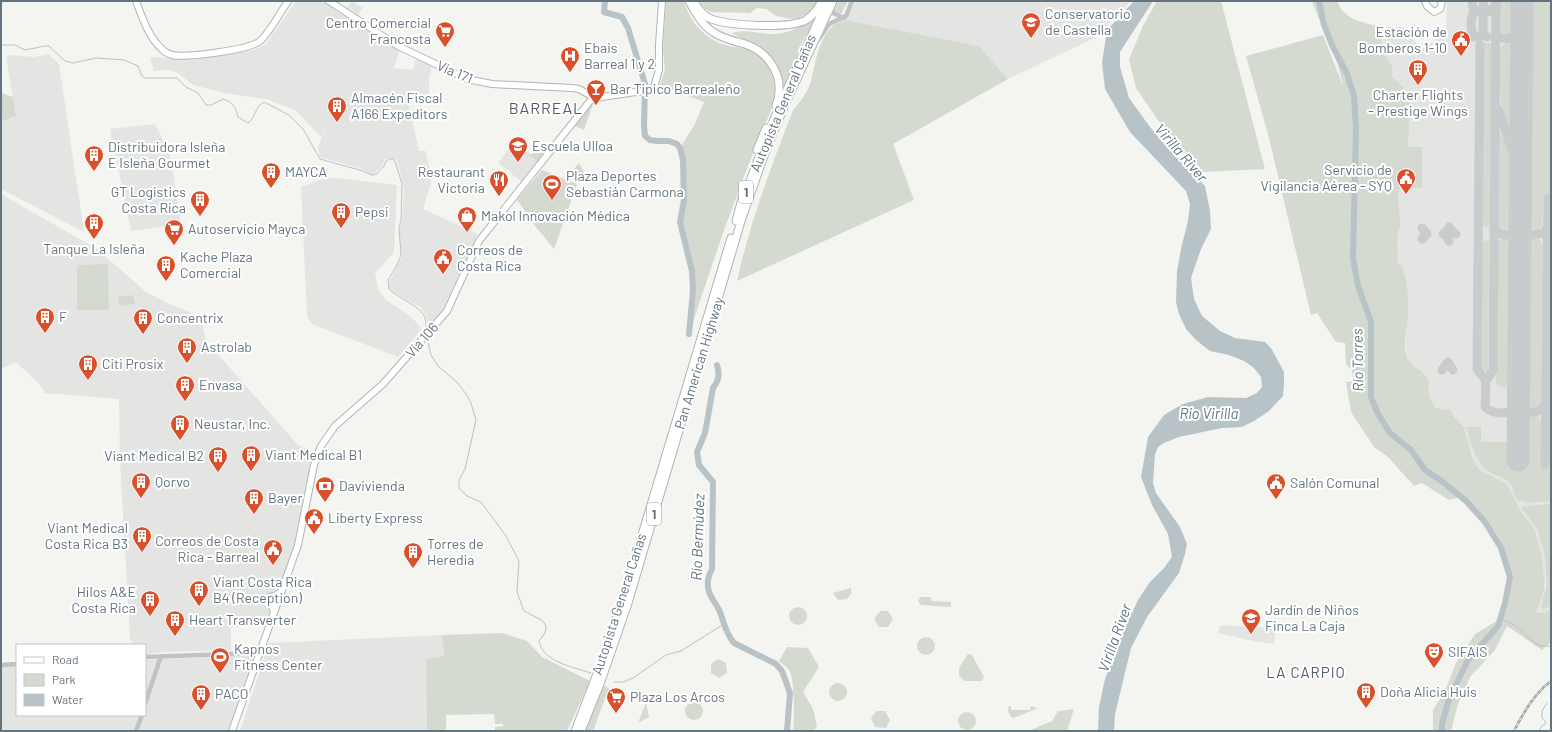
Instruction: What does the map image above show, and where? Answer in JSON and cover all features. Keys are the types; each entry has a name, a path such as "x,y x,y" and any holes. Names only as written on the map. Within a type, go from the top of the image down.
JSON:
{"highway":[{"path":"689,1 700,20 713,32 750,46 763,54 773,65 778,78 778,99 751,167 736,221"},
{"path":"694,1 702,14 711,19 780,26 807,20 822,1"},
{"name":"Autopista General Cañas","path":"574,731 595,682 621,605 736,221 774,119 827,1"},
{"name":"Pan American Highway","path":"582,731 628,603 742,218 766,150 787,100 834,1"}],"main road":[{"path":"136,1 155,40 162,50 171,55 183,56 218,52 252,45 259,42 288,1"},
{"name":"Vía 171","path":"328,1 398,46 467,79 492,84 572,88 595,98"},
{"path":"595,98 653,88 657,80 659,70 662,1"},
{"path":"1425,1 1427,6 1434,12 1440,9 1442,1"},
{"name":"Vía 106","path":"232,731 298,545 314,465 321,446 335,426 383,384 447,311 479,241 590,100 595,98"},
{"path":"274,612 269,597 275,596 281,592"}],"street":[{"path":"834,1 832,8 833,13 844,18"},
{"path":"807,60 826,26 832,22 844,18 852,1"},
{"path":"146,657 260,652"},
{"path":"146,701 161,656"},
{"path":"1,665 16,664"},
{"path":"136,731 142,716"}],"shaded area":[{"path":"296,1 324,1 367,30 400,49 394,68 413,70 416,58 432,66 429,78 429,96 407,98 419,151 426,151 430,171 431,183 423,209 478,234 440,314 428,325 426,316 420,307 392,291 389,287 389,282 402,256 399,230 402,221 404,189 398,163 394,159 385,159 382,166 376,173 371,174 362,169 320,157 318,148 326,125 321,137 296,111 270,100 225,93 193,85 178,73 171,70 154,71 150,57 195,60 254,50 265,45"},
{"path":"351,1 363,8 358,15 350,8 349,10 347,9"},
{"name":"Conservatorio de Castella","path":"854,1 1131,1 1105,28 1101,35 1008,79 979,46 846,20"},
{"path":"1447,1 1551,1 1551,618 1536,613 1544,590 1544,577 1542,557 1536,533 1474,470 1440,408 1436,408 1429,395 1428,379 1418,368 1409,362 1406,353 1405,336 1408,317 1408,297 1405,273 1398,265 1397,235 1401,226 1398,197 1408,146 1410,113 1409,92 1392,77 1392,65 1381,48 1381,27 1403,27 1421,49 1436,40 1433,36 1446,29"},
{"path":"48,54 59,64 84,232 1,189 1,122 16,116 6,57 12,55 34,57"},
{"path":"155,124 170,154 181,224 131,231 110,129"},
{"name":"Escuela Ulloa","path":"513,144 538,162 522,182 498,163"},
{"path":"327,177 397,185 394,252 375,273 378,289 385,299 410,316 421,330 398,357 312,324 307,315 301,187"},
{"path":"1,194 97,249 146,292 167,303 194,314 201,320 206,341 299,446 314,452 294,548 279,592 264,626 231,627 231,650 146,654 146,644 133,644 130,638 120,461 119,399 45,393 41,386 16,362 1,369"},
{"name":"Jardín de Niños Finca La Caja","path":"1220,625 1276,628 1274,644 1218,633"},
{"path":"442,635 444,656 426,659 427,731 240,731 269,643"},
{"path":"256,655 229,731 1,731 1,667 16,666 16,716 146,716 146,660"}],"green space":[{"path":"666,1 684,1 690,16 699,29 712,39 726,45 756,52 766,62 772,74 775,88 770,111 731,210 689,334 693,290 692,271 680,222 684,200 683,160 680,148 695,124 704,102 660,85 665,70 663,50"},
{"path":"699,1 818,1 815,7 807,14 799,18 792,19 776,16 767,9 757,8 750,13 711,12 705,9"},
{"path":"838,1 848,1 841,14 835,11"},
{"path":"1157,1 1221,1 1265,169 1203,172 1162,126 1136,88 1129,59 1144,24"},
{"path":"1312,1 1337,1 1340,8 1355,20 1381,27 1381,48 1392,65 1392,77 1409,92 1410,113 1408,147 1422,147 1422,188 1403,188 1403,173 1398,197 1401,226 1397,235 1398,265 1402,265 1408,291 1408,317 1405,345 1406,354 1410,361 1428,379 1431,400 1436,408 1440,408 1442,410 1450,409 1454,417 1464,427 1472,457 1476,465 1481,471 1507,484 1520,510 1535,530 1542,557 1544,590 1536,613 1544,613 1551,609 1551,642 1542,650 1507,626 1495,650 1470,677 1458,704 1451,731 1433,731 1433,710 1444,693 1456,663 1475,634 1500,619 1510,582 1508,566 1499,544 1485,523 1469,504 1461,497 1449,500 1422,483 1414,486 1388,457 1374,447 1351,412 1346,382 1353,381 1352,370 1346,364 1345,343 1336,342 1317,313 1311,315 1269,138 1246,56 1323,35 1343,86 1334,53"},
{"path":"1500,1 1515,1 1515,29 1511,34 1504,34 1500,31"},
{"path":"1530,1 1550,1 1551,21 1551,197 1543,197 1542,226 1535,230 1529,228 1527,224"},
{"path":"815,17 812,29 804,38 798,51 793,70 782,95 781,79 773,60 762,49 732,33 746,31 776,34 788,32 805,24"},
{"path":"846,20 979,46 1008,79 893,144 914,200 737,281 748,237 769,174 793,110 804,97 810,85 817,54 825,36 830,28 837,23"},
{"path":"1482,43 1492,43 1490,221 1486,228 1481,222"},
{"path":"1505,43 1511,44 1514,52 1513,137 1504,116 1500,94 1499,49"},
{"path":"1,93 13,97 16,116 1,122"},
{"path":"594,101 584,130 575,126 591,102"},
{"path":"1499,130 1509,152 1513,176 1513,226 1507,230 1501,229 1498,225"},
{"path":"537,147 545,152 538,162 520,149 521,148 531,155"},
{"path":"579,163 589,181 580,179 579,181 568,176"},
{"path":"542,170 577,184 554,249 517,200"},
{"path":"1551,197 1551,501 1528,503 1517,500 1508,481 1485,469 1474,453 1466,427 1481,427 1481,442 1511,442 1512,467 1525,466 1526,419 1530,416 1538,417 1541,421 1541,463 1548,463"},
{"path":"1502,238 1510,239 1513,245 1511,382 1508,387 1505,388 1498,386 1496,381 1498,246 1499,241"},
{"path":"1534,238 1539,239 1543,245 1541,403 1536,408 1532,408 1528,407 1526,402 1527,245 1530,240"},
{"path":"1485,240 1489,242 1487,372 1483,370 1480,357 1481,247"},
{"path":"108,264 109,310 77,310 77,265"},
{"path":"133,295 135,304 119,306 118,297"},
{"path":"1551,504 1551,606 1543,609 1541,606 1547,586 1545,556 1537,528 1521,508 1523,506"},
{"path":"851,588 851,594 847,599 838,600 833,593"},
{"path":"920,597 931,597 931,601 951,602 951,607 921,605 918,601"},
{"path":"794,607 802,607 807,612 805,623 802,625 794,625 789,620 789,612"},
{"path":"880,611 888,611 893,619 888,627 879,627 874,619"},
{"path":"502,633 527,641 542,657 590,681 567,731 495,731 495,727 503,726 503,724 495,724 494,714 446,715 446,731 427,731 426,659 444,656 442,635"},
{"path":"926,637 932,640 935,646 932,652 926,655 920,652 917,646 920,640"},
{"path":"787,647 808,648 819,667 803,692 813,709 817,726 814,731 793,731 794,702 791,674 789,670 779,661"},
{"path":"968,654 972,655 984,677 982,681 964,681 959,675 959,668"},
{"path":"718,659 726,663 727,673 719,678 711,673 711,664"},
{"path":"838,683 844,686 847,692 844,698 838,701 832,698 829,692 832,686"},
{"path":"602,685 609,688 593,731 584,731"},
{"path":"646,702 649,717 638,723"},
{"path":"694,702 700,705 703,711 700,717 694,720 688,717 685,711 688,705"},
{"path":"1009,706 1011,706 1011,710 1030,710 1031,706 1038,708 1014,718 1011,717 1008,711"},
{"path":"1074,709 1067,731 1028,731 1052,721 1058,711"},
{"path":"876,711 885,711 890,720 886,728 875,727 871,718"},
{"path":"963,712 971,712 976,717 974,728 971,730 963,730 958,725 958,717"}],"water":[{"name":"Río Virilla","path":"1134,1 1153,1 1120,52 1120,67 1129,98 1150,127 1174,155 1205,186 1210,211 1211,229 1201,249 1191,278 1194,299 1202,316 1220,331 1235,338 1265,342 1271,348 1284,372 1284,384 1283,396 1269,411 1242,427 1222,428 1179,437 1158,447 1155,454 1153,483 1156,493 1180,527 1187,544 1185,554 1179,573 1147,617 1131,648 1115,714 1114,731 1098,731 1099,707 1105,679 1124,630 1138,600 1150,582 1164,568 1172,557 1168,534 1152,505 1141,477 1148,437 1164,415 1183,404 1208,397 1246,398 1257,393 1262,387 1261,377 1254,368 1244,361 1229,355 1210,351 1196,340 1186,329 1179,314 1176,302 1177,272 1188,221 1190,204 1186,191 1130,132 1105,89 1102,63 1107,30"}],"waterway":[{"name":"Río Bermúdez","path":"605,1 604,12 622,17 628,28 645,84 645,136 650,140 669,141 677,144 680,148 683,160 684,200 680,222 692,271 693,290 689,334"},
{"name":"Río Torres","path":"1319,1 1324,25 1332,45 1347,74 1354,96 1356,127 1353,258 1358,286 1371,322 1371,397 1378,414 1390,433 1411,450 1425,470 1443,482 1466,501 1485,522 1501,548 1510,577 1505,603 1498,626 1468,660 1449,699 1442,724 1442,731"},
{"path":"1,45 15,45 25,50 49,46 65,61 73,63 96,58 124,60 138,66 142,76 145,78 177,78 186,87 198,93 206,105 211,105 223,99 226,100 233,105 238,117 248,123 253,118 259,106 264,102 289,115 303,129 320,159 372,175 377,174 384,166 386,161 393,159 402,184 401,220 399,228 401,255 388,280 389,289 423,314 425,318 426,331"},
{"path":"427,338 431,355 438,366 457,382 466,394 471,403 476,420 465,469 459,480 459,488 467,496 481,502 506,536 519,561 517,592 524,611 543,621 546,626 545,633 539,641 546,654 560,663 591,673"},
{"name":"Río Bermúdez","path":"717,365 717,383 713,388 705,433 697,452 699,465 713,482 712,569 708,580 708,590 720,612 731,640 734,643 776,664 782,671 790,693 787,731"},
{"path":"1500,619 1515,626 1536,644 1551,646"},
{"path":"614,682 623,682 633,678 666,655 681,651 724,624"},
{"path":"1539,731 1546,723 1542,718 1542,711 1547,703"}],"taxiway":[{"path":"1472,1 1473,7 1477,11"},
{"path":"1483,1 1484,7 1488,11 1483,16 1483,33 1487,37"},
{"path":"1496,1 1493,370 1486,381 1485,406 1490,411 1506,413 1515,410 1519,404"},
{"path":"1477,37 1471,29 1474,12 1490,11 1496,6"},
{"path":"1495,32 1500,38 1516,39 1522,46"},
{"path":"1458,37 1479,37"},
{"path":"1480,45 1477,369 1486,381"},
{"path":"1498,109 1515,158 1521,188"},
{"path":"1510,142 1517,144 1521,140"},
{"path":"1545,464 1548,198"},
{"path":"1449,241 1447,236 1443,234 1449,227 1456,234"},
{"path":"1494,227 1499,233 1507,235 1515,233 1521,227"},
{"path":"1422,228 1427,234 1422,239"},
{"path":"1513,234 1520,241 1525,236 1543,233 1547,228"},
{"path":"1442,370 1448,362 1453,370"},
{"path":"1519,404 1521,408 1527,412 1539,411 1545,405"},
{"path":"1519,419 1522,414 1526,412"}],"runway":[{"path":"1518,460 1522,1"}],"railway":[{"path":"1514,731 1534,698 1551,681"}],"place":[{"name":"Conservatorio de Castella","path":"1031,39"},
{"name":"Centro Comercial Francosta","path":"445,48"},
{"name":"Estación de Bomberos 1-10","path":"1461,57"},
{"name":"Ebais Barreal 1 y 2","path":"570,73"},
{"name":"Charter Flights - Prestige Wings","path":"1418,86"},
{"name":"Bar Tipico Barrealeño","path":"596,106"},
{"name":"Almacén Fiscal A166 Expeditors","path":"337,123"},
{"name":"Escuela Ulloa","path":"518,163"},
{"name":"Distribuidora Isleña E Isleña Gourmet","path":"94,172"},
{"name":"MAYCA","path":"271,189"},
{"name":"Servicio de Vigilancia Aérea - SYQ","path":"1406,195"},
{"name":"Restaurant Victoria","path":"499,197"},
{"name":"Plaza Deportes Sebastián Carmona","path":"552,201"},
{"name":"GT Logistics Costa Rica","path":"200,217"},
{"name":"Pepsi","path":"341,229"},
{"name":"Makol Innovación Médica","path":"467,233"},
{"name":"Tanque La Isleña","path":"94,240"},
{"name":"Autoservicio Mayca","path":"174,246"},
{"name":"Correos de Costa Rica","path":"443,275"},
{"name":"Kache Plaza Comercial","path":"166,282"},
{"name":"F","path":"45,334"},
{"name":"Concentrix","path":"143,335"},
{"name":"Astrolab","path":"187,364"},
{"name":"Citi Prosix","path":"88,381"},
{"name":"Envasa","path":"185,402"},
{"name":"Neustar, Inc.","path":"180,441"},
{"name":"Viant Medical B1","path":"251,472"},
{"name":"Viant Medical B2","path":"218,473"},
{"name":"Qorvo","path":"141,499"},
{"name":"Salón Comunal","path":"1276,500"},
{"name":"Davivienda","path":"325,503"},
{"name":"Bayer","path":"254,515"},
{"name":"Liberty Express","path":"314,535"},
{"name":"Viant Medical Costa Rica B3","path":"142,553"},
{"name":"Correos de Costa Rica - Barreal","path":"273,566"},
{"name":"Torres de Heredia","path":"413,569"},
{"name":"Viant Costa Rica B4 (Reception)","path":"199,607"},
{"name":"Hilos A&E Costa Rica","path":"150,617"},
{"name":"Jardín de Niños Finca La Caja","path":"1251,635"},
{"name":"Heart Transverter","path":"175,637"},
{"name":"SIFAIS","path":"1434,669"},
{"name":"Kapnos Fitness Center","path":"220,674"},
{"name":"Doña Alicia Huis","path":"1366,709"},
{"name":"PACO","path":"201,711"},
{"name":"Plaza Los Arcos","path":"616,714"}],"district":[{"name":"BARREAL","path":"546,108"},
{"name":"LA CARPIO","path":"1306,673"}],"water label":[{"name":"Virilla River","path":"1181,153"},
{"name":"Virilla River","path":"1115,638"}]}
